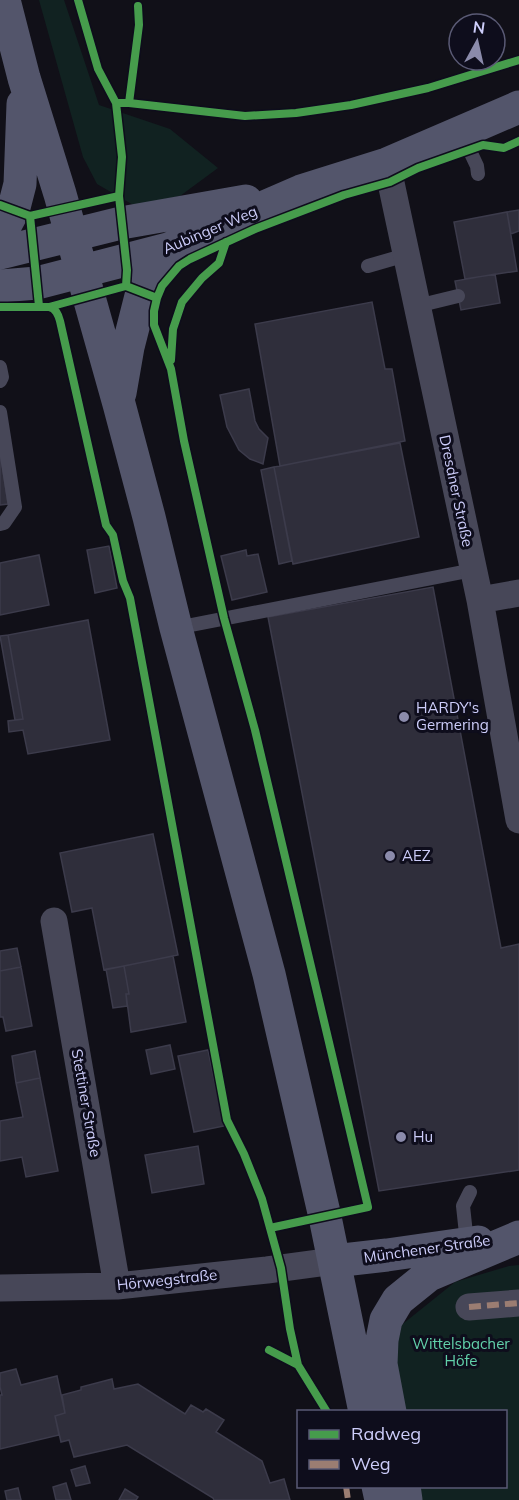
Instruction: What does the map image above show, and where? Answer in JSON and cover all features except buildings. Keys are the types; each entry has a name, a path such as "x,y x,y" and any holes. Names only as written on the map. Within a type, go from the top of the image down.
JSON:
{"main road":[{"path":"4,0 24,78 72,235 119,404 176,628 269,974 334,1260 364,1410"},
{"path":"0,235 13,211 20,184 24,78"},
{"name":"Aubinger Weg","path":"0,286 37,283 168,249 301,191 387,164 519,107"},
{"name":"Aubinger Weg","path":"0,253 122,223 301,191"},
{"path":"119,404 128,347 142,292 149,273 168,249"},
{"path":"390,1410 381,1364 382,1340 386,1320 398,1300 429,1275 519,1236"},
{"name":"Münchener Straße","path":"334,1260 387,1255 519,1236"}],"street":[{"name":"Dresdner Straße","path":"387,164 480,600 519,820"},
{"path":"480,600 519,593"},
{"name":"Stettiner Straße","path":"54,921 117,1286"},
{"name":"Hörwegstraße","path":"0,1288 117,1286 267,1270 334,1260"},
{"path":"469,1308 519,1303"}],"lane":[{"path":"461,132 477,166 478,174"},
{"path":"368,266 406,255"},
{"path":"417,306 458,296"},
{"path":"0,367 2,377 0,381"},
{"path":"0,412 15,507 4,523 0,524"},
{"path":"176,628 473,570"},
{"path":"467,1243 463,1206 470,1192"}],"green space":[{"path":"39,0 64,0 99,105 170,129 218,168 180,196 135,206 97,184 83,157"},
{"name":"Wittelsbacher Höfe","path":"519,1265 519,1500 416,1500 413,1488 507,1488 507,1410 399,1410 390,1365 399,1327 455,1282"}],"marked path":[{"path":"469,1307 519,1303"},
{"path":"346,1488 348,1500"}],"cycle path":[{"path":"78,0 98,69 116,103 122,157 119,196 127,270 126,286 157,298"},
{"path":"129,103 139,25 138,6"},
{"path":"116,103 245,116 296,113 351,105 428,88 519,60"},
{"path":"270,1228 368,1207 255,730 224,618 184,441 171,369 154,325 154,311 162,286 179,266 190,259 255,229 344,195 390,182 418,168 483,145 504,148 519,141"},
{"path":"30,216 119,196"},
{"path":"0,205 30,216 39,306"},
{"path":"171,360 173,329 182,302 202,278 219,263 226,242"},
{"path":"0,307 49,307 126,286"},
{"path":"49,307 56,312 60,321 106,525 113,535 123,581 130,598 227,1120 262,1199 281,1268 298,1365"},
{"path":"269,1350 298,1365 326,1410"}],"place":[{"name":"HARDY's Germering","path":"404,717"},
{"name":"AEZ","path":"390,856"},
{"name":"Hu","path":"401,1137"}]}
